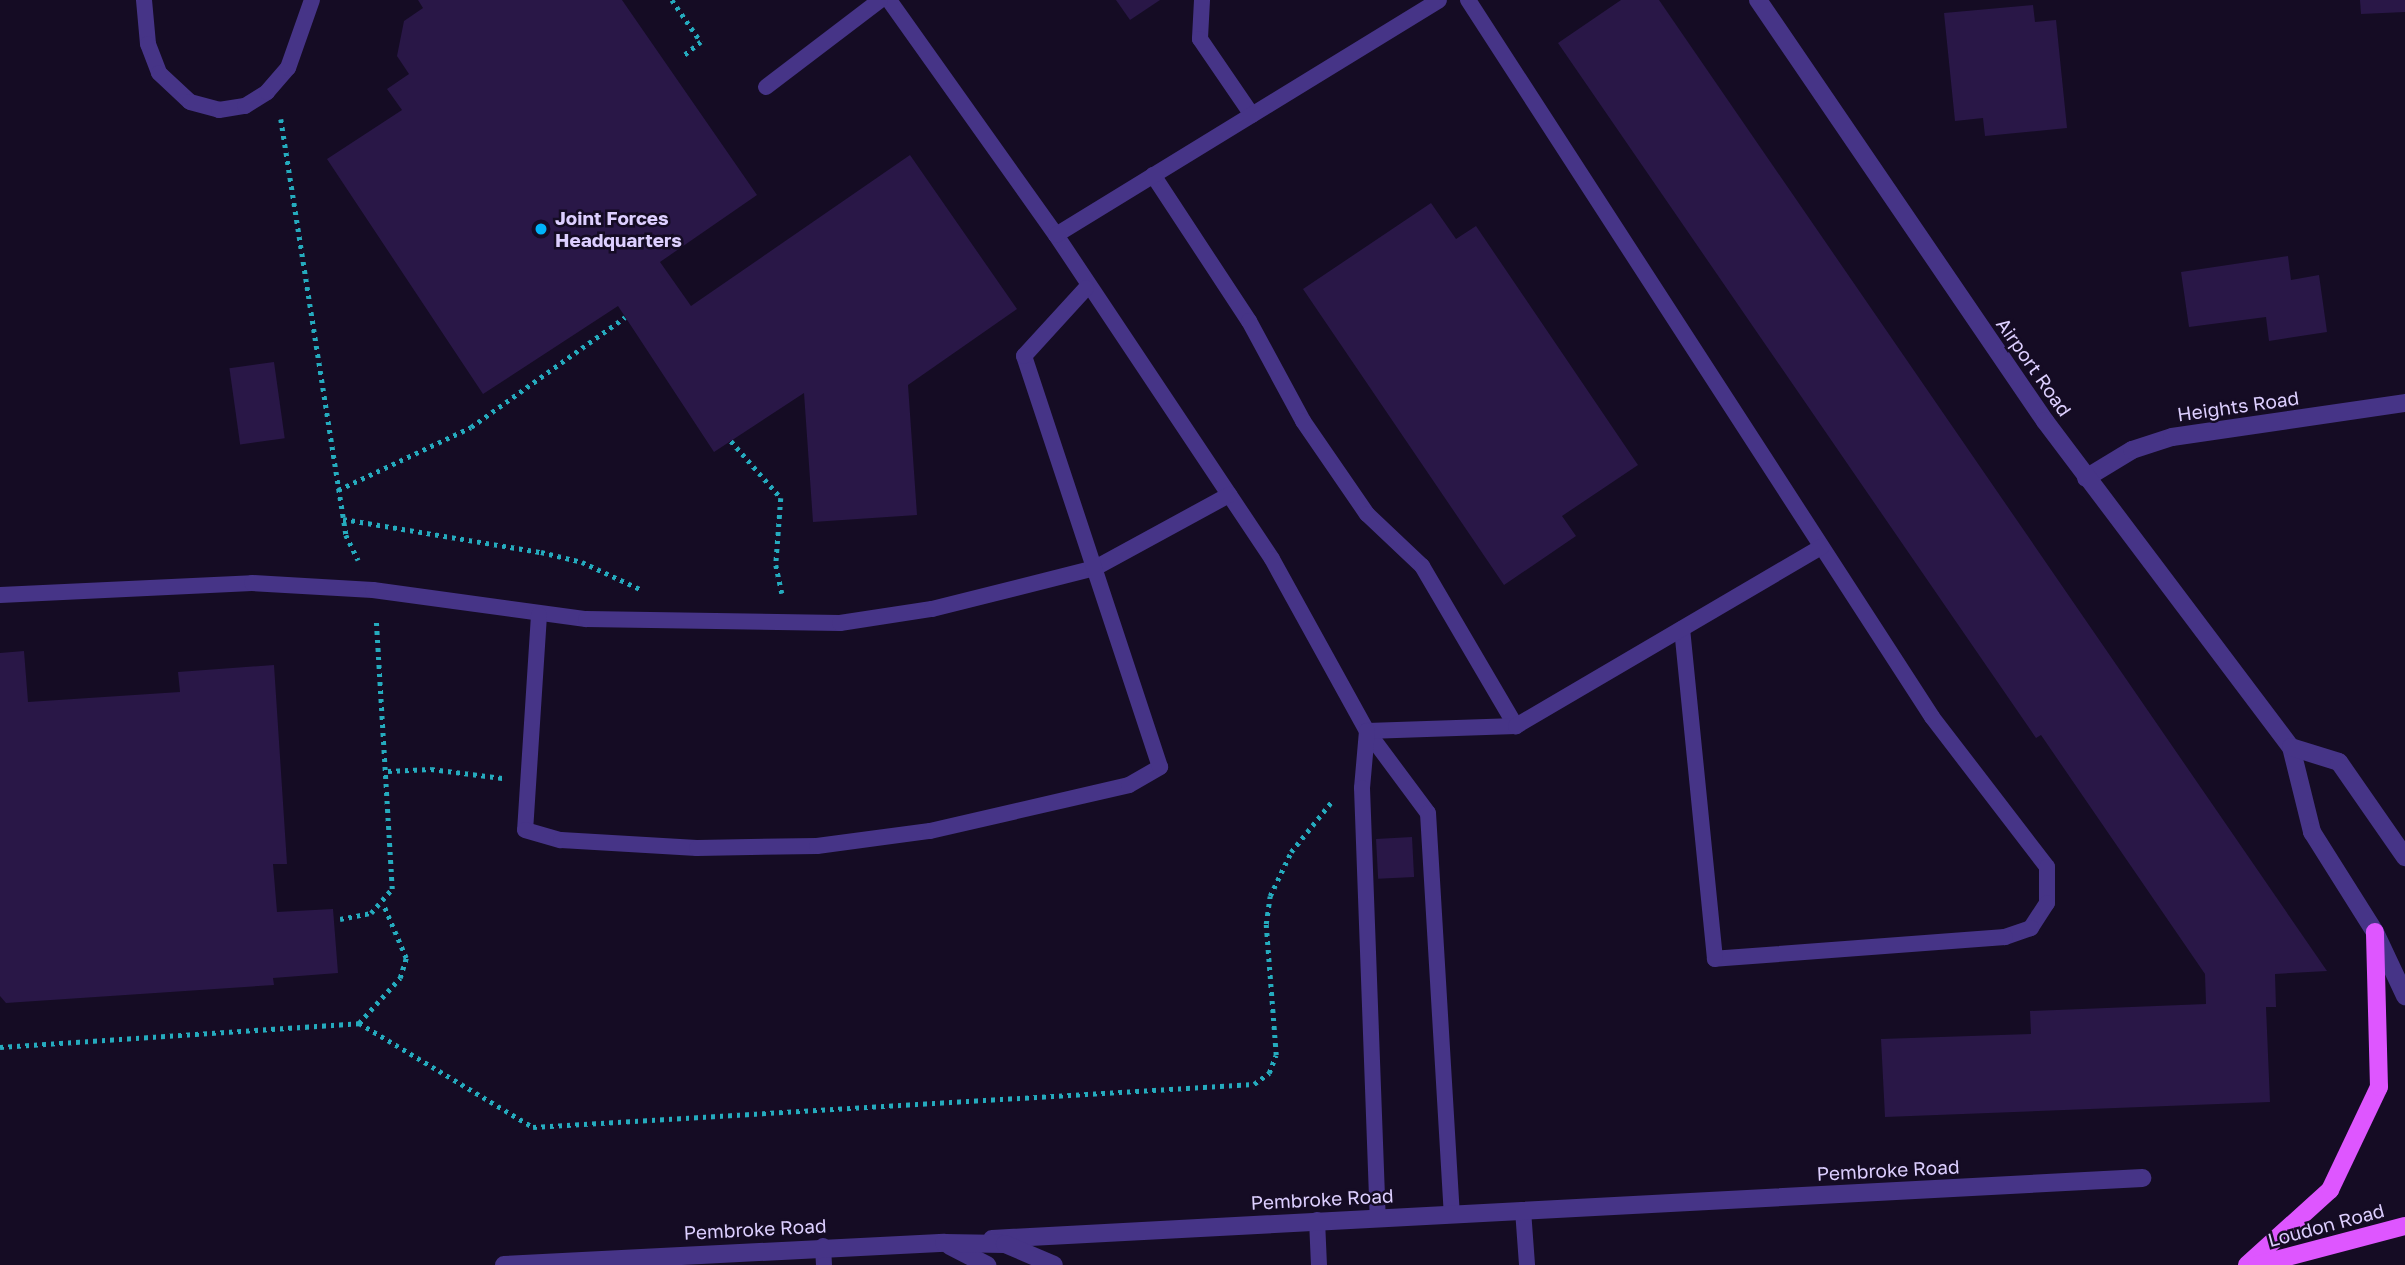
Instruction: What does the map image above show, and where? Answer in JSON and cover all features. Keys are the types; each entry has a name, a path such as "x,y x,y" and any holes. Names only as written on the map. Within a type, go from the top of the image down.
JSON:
{"main road":[{"path":"2247,1265 2330,1190 2379,1087 2375,932"},
{"name":"Loudon Road","path":"2257,1265 2405,1226"}],"street":[{"name":"Airport Road","path":"1758,0 2086,478 2291,747 2312,832 2375,932 2405,996"},
{"name":"Heights Road","path":"2086,478 2132,450 2172,437 2405,403"},
{"path":"2291,747 2339,762 2405,857"},
{"name":"Pembroke Road","path":"504,1265 2142,1178"},
{"path":"944,1243 987,1265"},
{"path":"944,1243 1004,1244 1054,1265"}],"lane":[{"path":"144,0 148,44 159,73 190,102 219,110 245,106 267,92 288,68 312,0"},
{"path":"766,87 880,0"},
{"path":"889,0 1056,235 1086,288 1229,495 1309,619 1367,731 1428,813 1452,1214"},
{"path":"1202,0 1200,39 1252,115"},
{"path":"1056,235 1439,0"},
{"path":"1468,0 1932,718 2047,867 2047,903 2031,928 2005,937 1715,959 1682,629"},
{"path":"1153,176 1249,321 1303,421 1367,514 1422,566 1516,726"},
{"path":"540,615 525,830 561,840 697,848 817,846 930,831 1129,785 1160,767 1024,356 1086,288"},
{"path":"0,594 252,583 373,590 540,615 682,625 840,623 932,609 1095,568 1229,495"},
{"path":"1367,731 1516,726 1821,547"},
{"path":"1367,731 1362,788 1378,1217"},
{"path":"1524,1210 1527,1265"},
{"path":"1317,1220 1320,1265"},
{"path":"823,1246 824,1265"}],"path":[{"path":"673,0 701,42 684,56"},
{"path":"280,114 343,519 373,590 388,771 394,861 392,889 383,904 371,913 340,919"},
{"path":"338,490 471,427 625,317"},
{"path":"732,441 782,498 776,565 783,600"},
{"path":"343,519 541,552 582,562 648,593"},
{"path":"770,600 794,598"},
{"path":"388,771 431,769 528,782"},
{"path":"0,1047 359,1023 533,1127 1254,1084 1269,1073 1276,1055 1266,924 1270,896 1291,852 1335,796 1362,788"},
{"path":"359,1023 392,989 405,957 383,904"}],"building":[{"name":"Joint Forces Headquarters","path":"418,0 622,0 757,195 660,262 691,306 910,155 1017,309 908,385 917,515 813,522 804,393 714,452 618,306 483,394 327,159 402,110 387,89 409,74 397,56 404,21 423,8"},
{"path":"1116,0 1160,0 1130,20"},
{"path":"1621,0 1659,0 2327,971 2275,974 2276,1007 2266,1007 2270,1102 1885,1117 1881,1039 2031,1034 2030,1011 2206,1004 2205,974 2041,735 2036,738 1558,43"},
{"path":"2360,0 2405,0 2405,12 2361,14"},
{"path":"2033,5 2035,22 2056,20 2067,128 1985,136 1983,118 1955,121 1944,13"},
{"path":"1431,203 1456,239 1476,226 1638,465 1562,516 1576,536 1504,585 1303,289"},
{"path":"2288,256 2291,280 2319,275 2327,332 2269,341 2266,317 2189,327 2181,272"},
{"path":"274,362 285,438 240,445 229,368"},
{"path":"24,651 28,702 180,692 178,672 274,665 287,864 273,864 277,912 333,909 338,973 273,978 274,985 6,1003 0,996 0,653"},
{"path":"1412,837 1414,877 1378,879 1376,839"}],"place":[{"name":"Joint Forces Headquarters","path":"541,229"}]}
